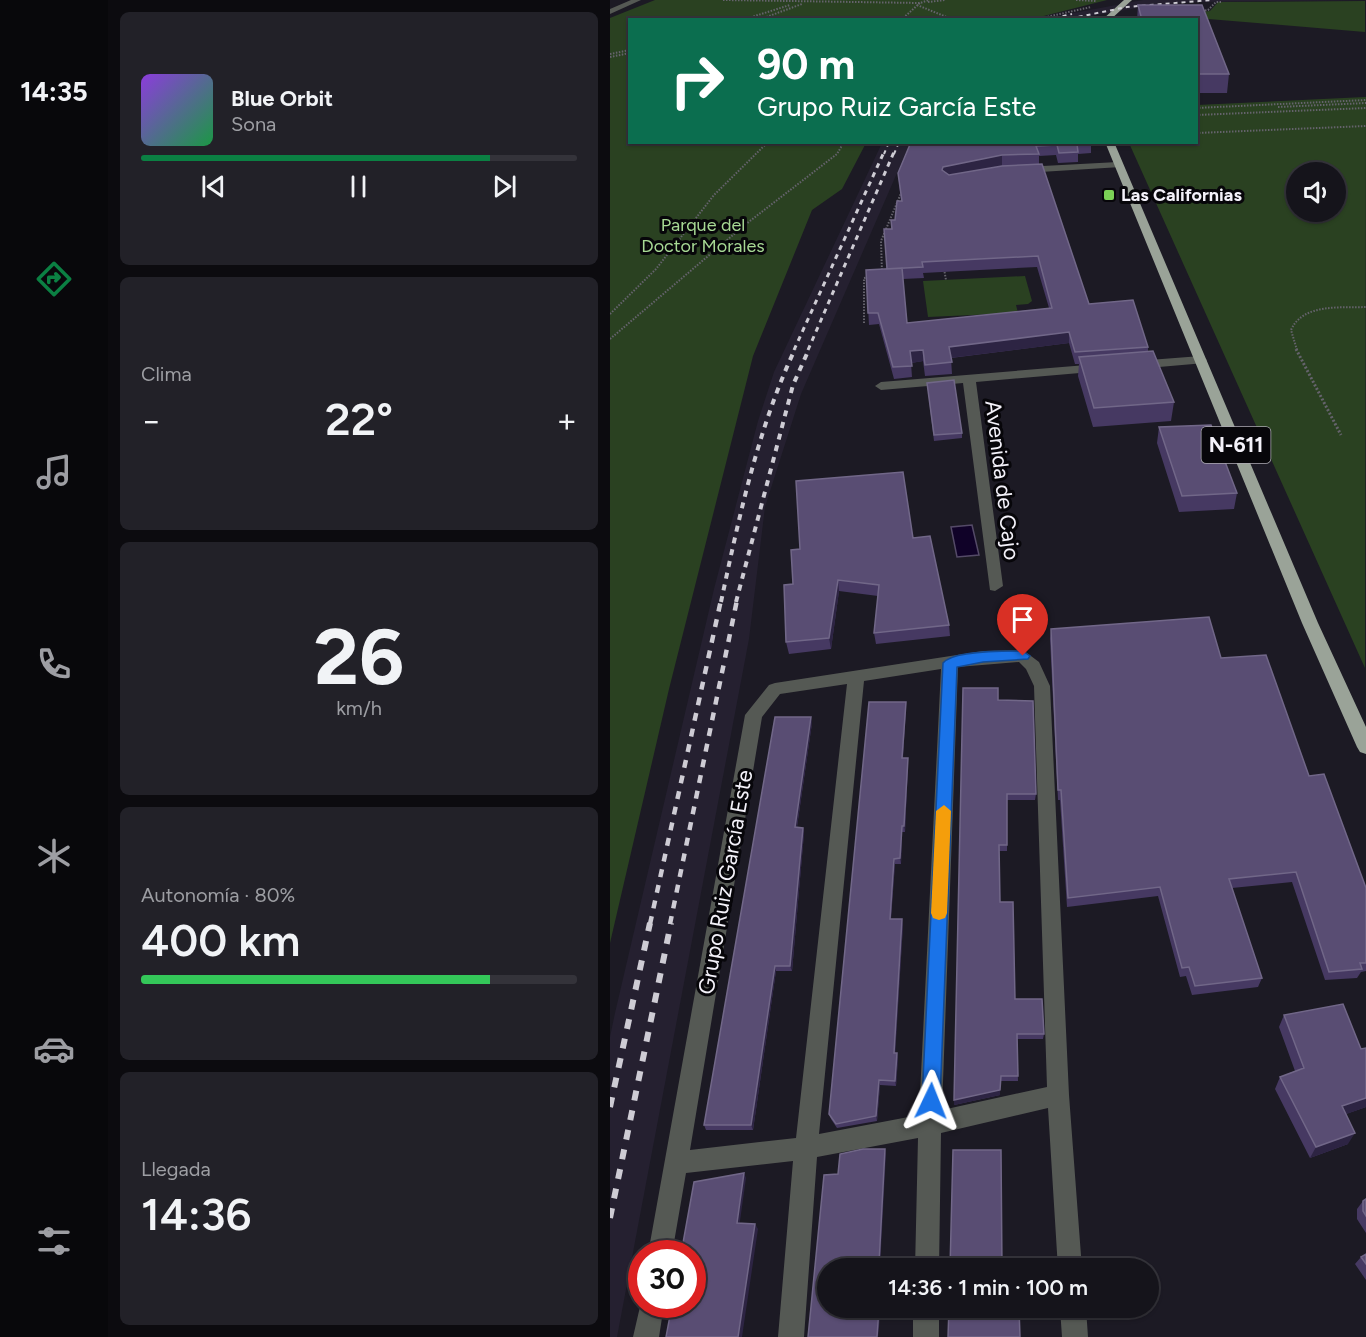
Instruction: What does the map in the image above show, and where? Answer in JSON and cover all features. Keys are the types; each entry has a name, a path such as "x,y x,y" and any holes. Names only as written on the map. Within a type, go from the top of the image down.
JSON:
{"highway":[{"path":"1107,18 1128,0"},
{"name":"N-611","path":"1111,144 1310,623 1366,747"}],"street":[{"path":"610,12 637,0"},
{"path":"1012,171 1118,165"},
{"name":"Avenida de Cajo","path":"881,386 1201,360"},
{"name":"Avenida de Cajo","path":"969,379 996,586"},
{"name":"Grupo Ruiz García Este","path":"662,1240 754,714 775,689 983,657 1023,656 1033,666 1042,686 1058,1095 1069,1258"},
{"path":"927,1258 930,1124 950,663"},
{"path":"791,1337 806,1148 856,677"},
{"path":"676,1163 806,1148 930,1124 1058,1095"},
{"path":"646,1337 649,1318"},
{"path":"926,1318 926,1337"},
{"path":"1074,1318 1075,1337"}],"path":[{"path":"723,0 918,4 946,0"},
{"path":"763,18 814,0"},
{"path":"903,18 918,4 928,0"},
{"path":"1198,12 1208,10 1216,2 1221,2"},
{"path":"748,18 795,3"},
{"path":"918,4 950,18"},
{"path":"1041,18 1100,4"},
{"path":"610,56 628,52"},
{"path":"1198,109 1366,101"},
{"path":"1198,115 1366,108"},
{"path":"1198,133 1366,126"},
{"path":"610,314 656,269 714,195 766,144"},
{"path":"610,339 746,224 837,154 843,144"},
{"path":"882,276 880,240 905,185"},
{"path":"943,260 946,280"},
{"path":"864,323 864,278 873,277"},
{"path":"1341,435 1296,347 1291,331 1302,316 1322,309 1366,307"}],"shaded area":[{"path":"1143,0 1365,0 1194,2 1149,6 1079,18 1047,18"},
{"path":"882,144 910,144 801,394 765,507 749,639 635,1240 628,1240 628,1279 617,1337 610,1337 610,1037 714,589 758,421 774,372"},
{"path":"972,525 979,555 957,557 951,527"}],"green space":[{"name":"Parque del Doctor Morales","path":"655,0 1107,0 1036,18 628,18 628,144 865,144 842,189 812,210 753,356 669,689 610,943 610,18"},
{"path":"1365,1 1365,32 1172,16 1210,11 1218,2"},
{"path":"1366,97 1365,668 1129,144 1198,144 1198,105"},
{"path":"1025,276 1032,301 1028,304 1016,305 1018,313 928,317 923,281"}],"building":[{"path":"1138,5 1202,5 1229,74 1198,74 1198,18 1141,18"},
{"path":"910,144 1077,144 1078,152 1059,153 1057,145 1036,146 1039,154 1002,155 943,167 942,170 949,175 1002,166 1042,164 1089,304 1133,300 1148,347 1075,352 1069,332 949,347 952,362 925,365 923,350 910,351 912,366 893,367 878,313 868,313 866,270 887,269 884,229 892,229 891,220 895,220 897,201 902,201 898,173","holes":["1038,256 1052,308 907,323 902,268 923,267 922,262"]},
{"path":"1153,351 1174,402 1094,408 1079,357"},
{"path":"954,380 962,433 934,435 927,383"},
{"path":"1211,425 1237,493 1182,496 1159,427"},
{"path":"903,472 913,538 930,536 949,625 874,633 879,585 838,580 829,638 786,642 784,585 793,584 791,550 800,549 796,481"},
{"path":"1209,617 1221,658 1266,655 1309,776 1324,774 1366,888 1366,963 1360,963 1362,969 1329,972 1296,872 1229,879 1262,978 1195,986 1189,967 1182,968 1160,887 1068,898 1061,790 1058,790 1051,629"},
{"path":"963,688 998,688 998,700 1033,701 1036,794 1007,794 1007,845 999,845 1000,902 1013,902 1015,999 1042,999 1044,1034 1017,1034 1018,1076 1001,1076 1000,1090 954,1100"},
{"path":"869,702 906,702 902,758 908,758 904,826 902,826 900,858 894,859 890,919 902,919 894,1053 897,1053 895,1081 879,1080 876,1116 836,1124 829,1114"},
{"path":"775,717 811,717 795,827 803,828 790,966 775,966 751,1125 704,1125"},
{"path":"1343,1004 1361,1049 1366,1048 1366,1098 1342,1106 1355,1133 1316,1147 1280,1077 1304,1068 1284,1015"},
{"path":"863,1149 885,1149 879,1258 817,1258 817,1318 878,1318 877,1337 808,1337 824,1175 838,1174 840,1154"},
{"path":"953,1150 1001,1150 1002,1258 950,1258"},
{"path":"744,1173 737,1223 755,1224 738,1337 666,1337 670,1318 706,1318 706,1240 684,1240 694,1182"},
{"path":"1366,1199 1366,1216 1363,1211 1363,1201"},
{"path":"1366,1254 1366,1264 1361,1257"},
{"path":"949,1318 1019,1318 1020,1337 948,1337"}],"railway":[{"path":"1073,18 1127,7 1211,0"},
{"path":"1055,18 1072,14"},
{"path":"884,154 888,144"},
{"path":"894,154 898,144"},
{"path":"794,350 884,152"},
{"path":"808,350 894,152"},
{"path":"721,602 760,441 795,349"},
{"path":"736,602 793,385 809,349"},
{"path":"650,924 721,600"},
{"path":"670,924 737,600"},
{"path":"610,1107 650,923"},
{"path":"610,1218 671,923"}],"slow traffic":[{"path":"939,913 944,811"}],"place":[{"name":"Las Californias","path":"1109,195"}],"route":[{"path":"931,1101 950,663 983,657 1023,656"}]}
